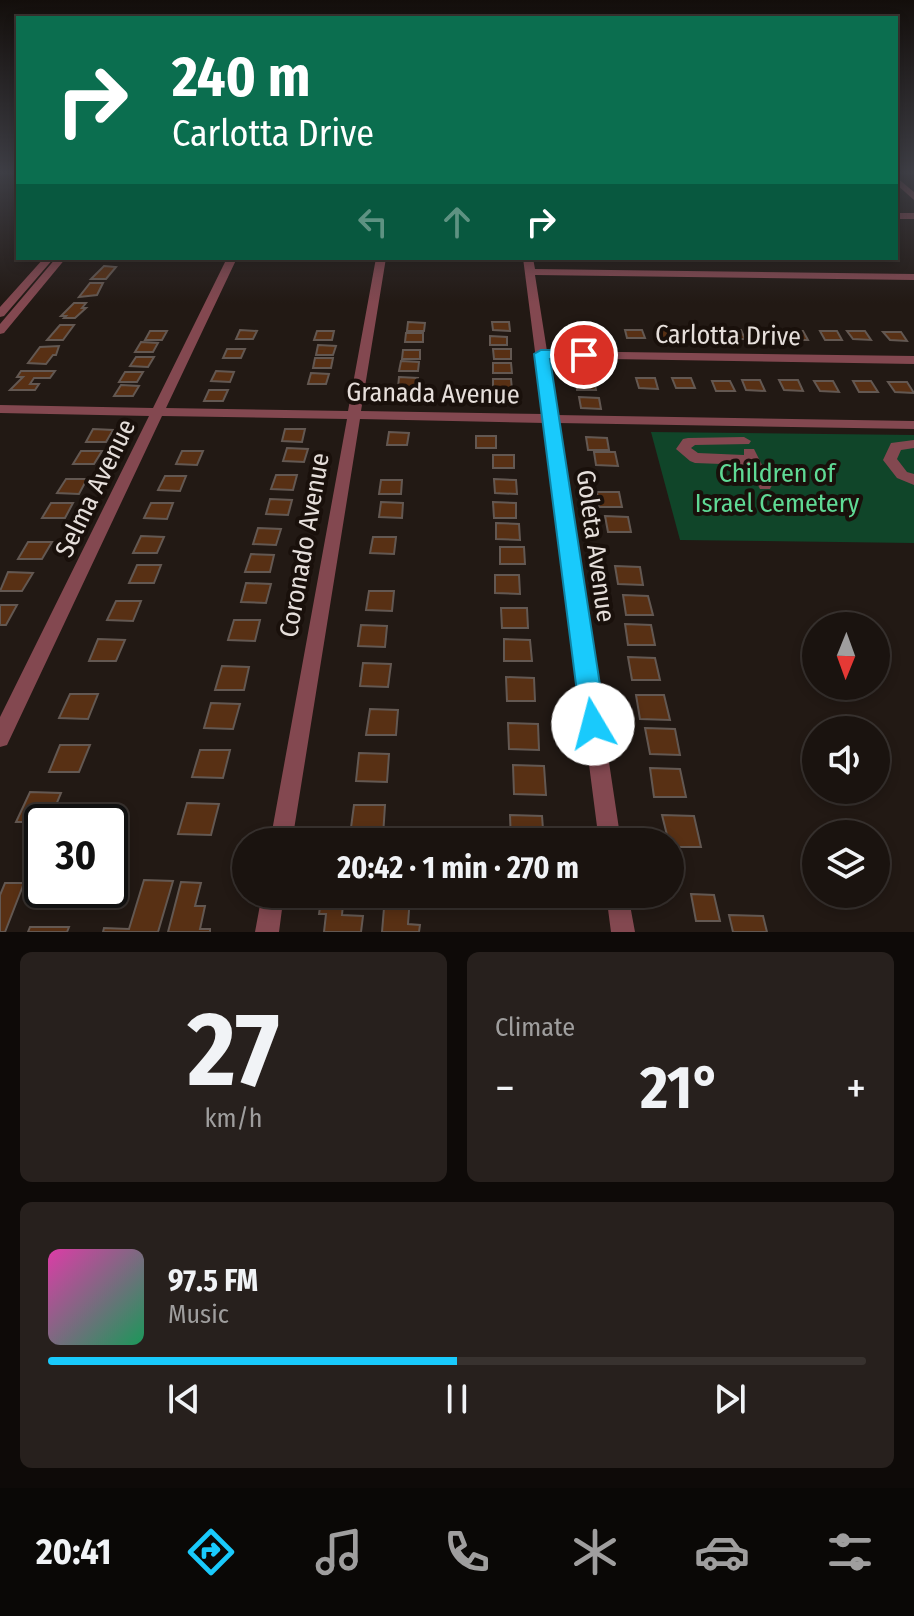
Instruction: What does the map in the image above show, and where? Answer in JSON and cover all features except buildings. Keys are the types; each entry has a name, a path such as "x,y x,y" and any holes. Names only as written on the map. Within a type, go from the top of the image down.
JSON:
{"street":[{"path":"0,314 47,260"},
{"path":"0,331 59,260"},
{"name":"Selma Avenue","path":"0,738 231,260"},
{"name":"Coronado Avenue","path":"283,828 381,260"},
{"path":"529,265 914,277"},
{"name":"Goleta Avenue","path":"529,265 608,828"},
{"name":"Carlotta Drive","path":"541,354 914,360"},
{"name":"Granada Avenue","path":"0,409 914,425"},
{"path":"736,423 765,485"},
{"path":"744,441 695,441 688,442 683,449 695,458 753,460"},
{"path":"914,444 896,446 890,460 902,475 914,480"},
{"path":"267,932 271,908"},
{"path":"619,908 623,932"}],"green space":[{"name":"Children of Israel Cemetery","path":"651,432 914,435 914,543 680,540"}],"route":[{"path":"584,355 541,354 593,724"}]}
